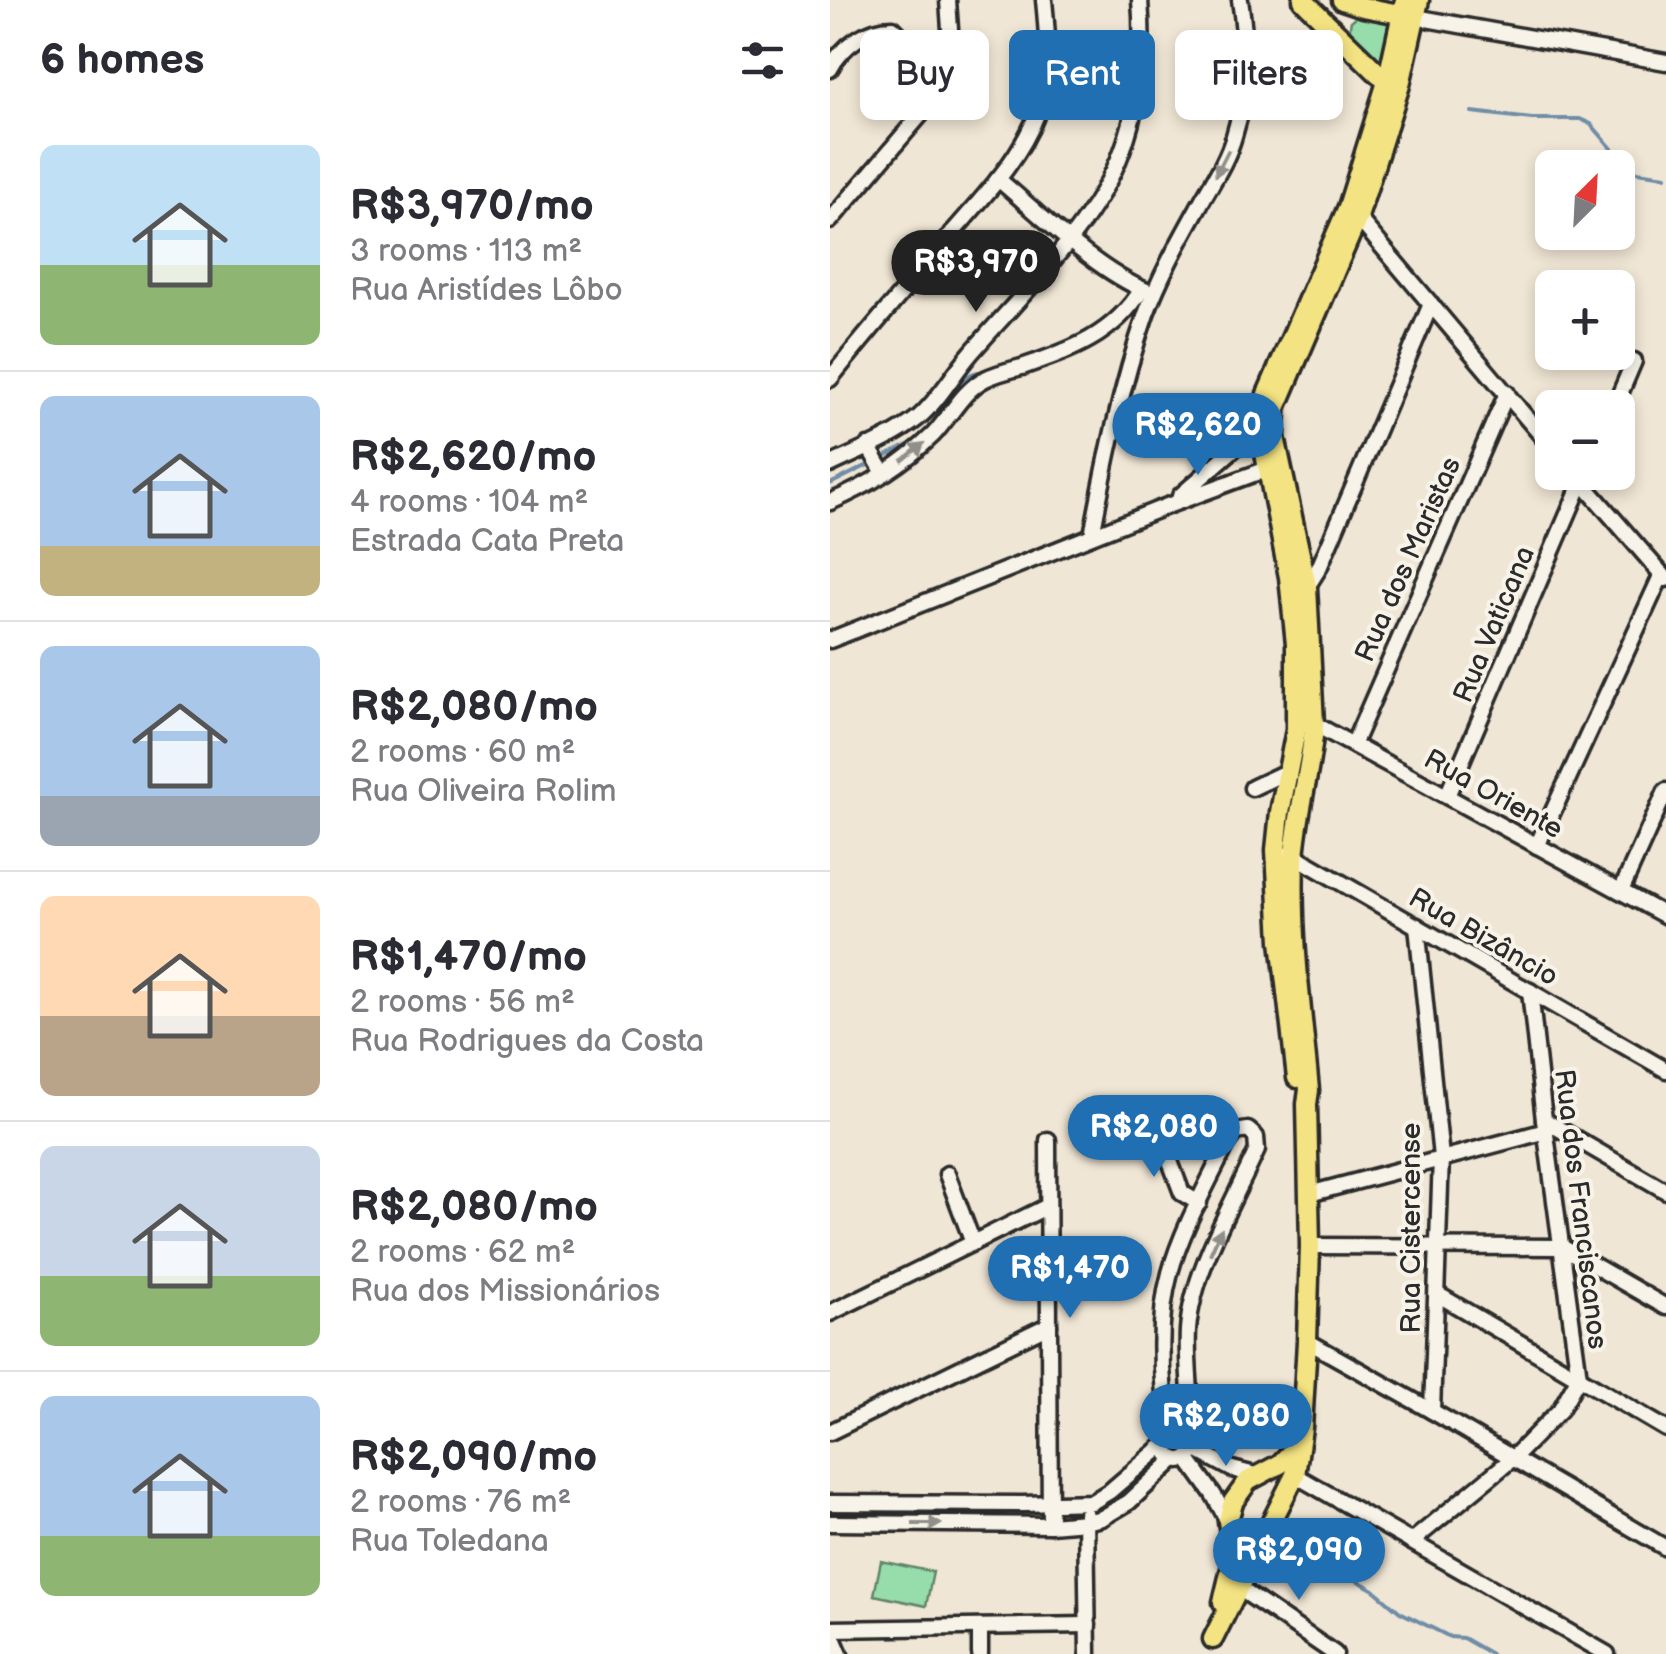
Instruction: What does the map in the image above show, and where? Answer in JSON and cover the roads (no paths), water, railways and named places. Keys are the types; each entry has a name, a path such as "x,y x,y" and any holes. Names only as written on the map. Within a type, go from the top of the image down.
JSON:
{"main road":[{"path":"1303,0 1336,30"},
{"path":"1285,852 1313,740 1305,719 1300,590 1268,433 1353,212 1394,83 1410,8 1363,7 1342,0"},
{"path":"1342,30 1350,14 1363,7"},
{"path":"1343,37 1394,83"},
{"path":"1211,1646 1234,1585 1266,1534 1295,1475 1299,1443 1310,1246 1308,1090 1295,931 1285,852 1277,826 1288,771 1305,719"},
{"path":"1234,1585 1228,1524 1237,1493 1288,1458 1299,1443"},
{"path":"1261,1474 1295,1475"},
{"path":"1228,1524 1249,1536 1266,1534"}],"street":[{"path":"948,0 950,30"},
{"path":"830,379 1023,144 1038,112 1044,85 1048,54 1044,0"},
{"path":"830,465 916,420 929,407 1069,240 1110,179 1134,115 1141,51 1140,0"},
{"path":"1092,536 1114,422 1149,291 1234,139 1245,62 1240,0"},
{"path":"1410,8 1666,62"},
{"path":"830,70 836,57 860,38"},
{"path":"830,221 916,120"},
{"path":"998,179 1069,240 1127,283 1149,291"},
{"path":"1353,212 1535,427"},
{"path":"830,502 884,474 930,437 960,400 984,379 1097,337 1149,291"},
{"path":"1300,590 1319,568 1432,304"},
{"name":"Rua dos Maristas","path":"1353,745 1507,393"},
{"path":"1167,506 1251,434 1268,433"},
{"path":"868,446 884,474"},
{"path":"1223,458 1219,474 1226,484"},
{"path":"830,640 1273,464"},
{"name":"Rua Vaticana","path":"1447,796 1574,490"},
{"path":"1537,846 1664,576 1592,490"},
{"path":"1292,553 1329,544"},
{"name":"Rua Oriente","path":"1305,719 1666,916"},
{"path":"1252,788 1288,771"},
{"path":"1620,891 1666,791"},
{"name":"Rua Bizâncio","path":"1285,852 1666,1070"},
{"name":"Rua Cistercense","path":"1417,926 1441,1158 1432,1411"},
{"name":"Rua dos Franciscanos","path":"1411,1542 1512,1458 1560,1410 1578,1377 1530,991"},
{"path":"1154,1119 1182,1193 1199,1203"},
{"path":"1309,1194 1545,1125 1666,1190"},
{"path":"830,1523 1086,1522 1102,1518 1129,1502 1187,1451 1192,1409 1188,1340 1192,1307 1207,1261 1257,1150 1256,1136 1248,1130 1236,1132 1227,1144 1176,1253 1164,1298 1166,1451 1187,1451 1232,1469 1261,1474"},
{"path":"1048,1140 1050,1524"},
{"path":"947,1174 972,1243"},
{"path":"830,1313 1048,1206"},
{"path":"1310,1246 1562,1247 1666,1307"},
{"path":"1437,1294 1666,1428"},
{"path":"830,1432 1048,1326"},
{"path":"1307,1342 1666,1548"},
{"path":"830,1502 1092,1502 1179,1432 1228,1524"},
{"path":"1295,1475 1607,1654"},
{"path":"1086,1502 1088,1654"},
{"path":"1234,1585 1335,1654"},
{"path":"840,1654 830,1630 1088,1625"},
{"path":"980,1627 980,1654"}],"waterway":[{"path":"1472,112 1532,119 1580,119 1591,124 1626,165 1637,172 1666,176"},
{"path":"948,406 962,380 978,372"},
{"path":"830,484 920,439"},
{"path":"1293,1544 1374,1590 1400,1612 1491,1654"}]}
